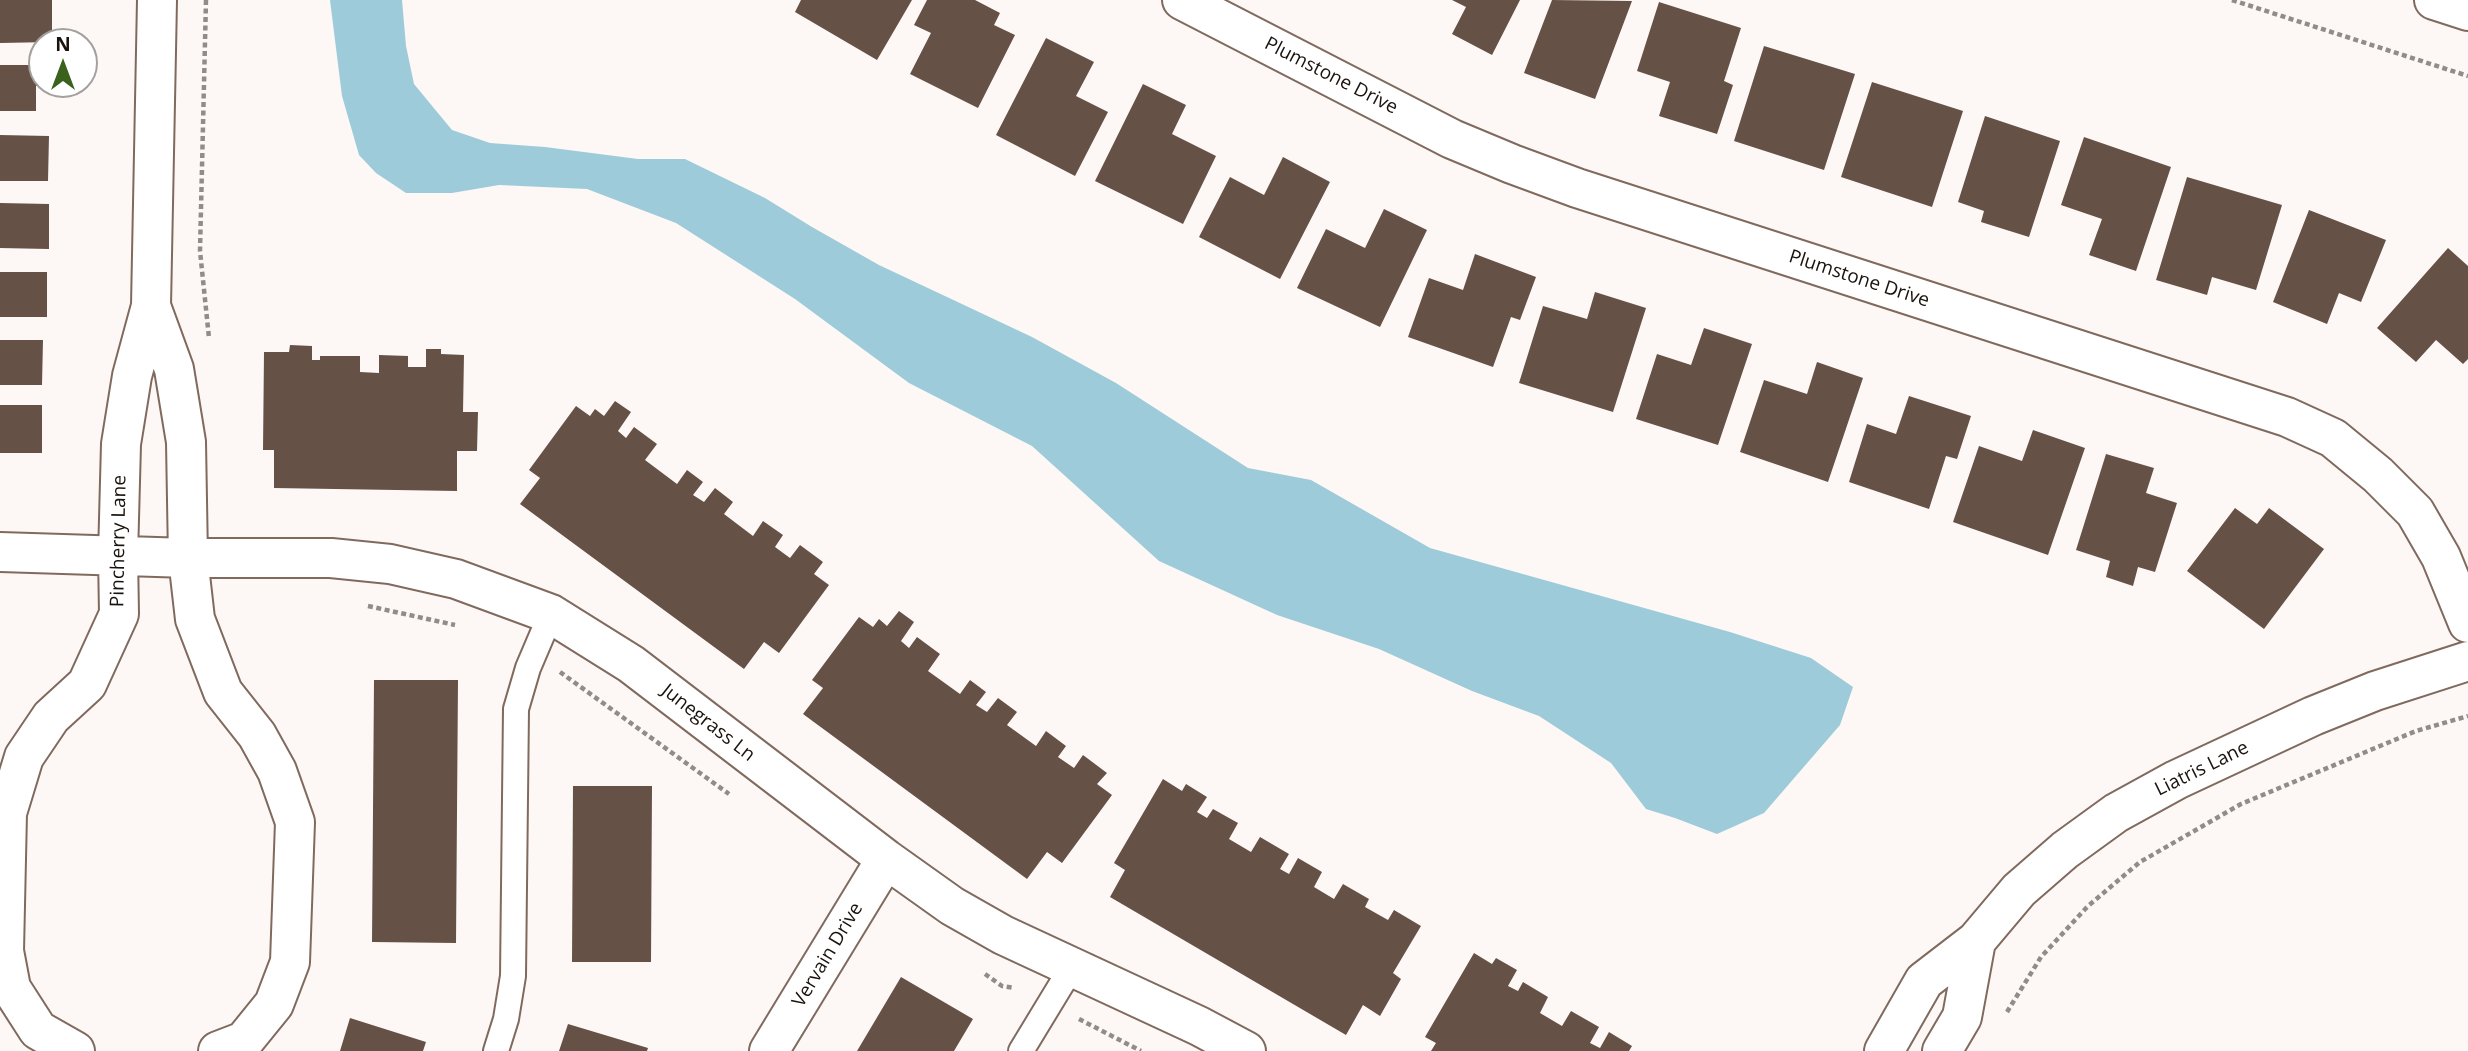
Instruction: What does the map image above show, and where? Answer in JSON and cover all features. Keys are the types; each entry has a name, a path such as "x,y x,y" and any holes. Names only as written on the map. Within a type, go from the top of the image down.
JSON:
{"street":[{"name":"Pincherry Lane","path":"75,1051 38,1030 11,988 4,951 7,813 24,757 51,717 86,684 119,614 121,444 132,376 151,306 158,0"},
{"name":"Plumstone Drive","path":"1182,0 1452,139 1512,164 1590,192 2274,413 2333,438 2378,475 2415,512 2441,557 2468,624"},
{"path":"2434,0 2468,11"},
{"name":"Pincherry Lane","path":"151,306 174,369 186,442 188,558 195,619 223,692 257,735 277,771 295,822 290,962 274,1004 244,1041 218,1051"},
{"name":"Junegrass Ln","path":"0,552 188,558 331,558 390,564 456,579 551,614 631,664 886,859 952,906 1003,935 1199,1026 1246,1051"},
{"name":"Liatris Lane","path":"1884,1051 1924,981 1976,941 2019,890 2065,850 2116,813 2176,780 2313,716 2375,691 2468,661"},
{"name":"Vervain Drive","path":"769,1051 886,859"},
{"name":"Liatris Lane","path":"1942,1051 1962,1017 1976,941"}],"lane":[{"path":"496,1051 506,1019 513,975 516,709 528,668 551,614"},
{"path":"1021,1051 1072,967"}],"path":[{"path":"2232,0 2468,76"},
{"path":"2001,1021 2041,957 2088,906 2140,862 2241,804 2416,731 2468,716"}],"water":[{"path":"330,0 402,0 406,46 414,84 452,130 490,143 638,159 685,159 765,198 879,265 1032,337 1116,383 1248,468 1311,480 1430,548 1730,632 1811,658 1853,687 1840,725 1764,813 1717,834 1646,809 1611,763 1539,716 1472,691 1379,649 1277,615 1159,561 1032,446 909,383 795,299 676,223 587,189 499,185 452,193 406,193 376,173 359,155 342,96"}],"building":[{"path":"0,0 52,0 52,28 28,28 28,42 0,43"},
{"path":"801,0 912,0 877,60 795,12"},
{"path":"927,0 975,0 1000,13 994,25 1015,35 978,108 910,74 931,33 914,25"},
{"path":"1452,0 1520,0 1492,55 1452,34 1466,7"},
{"path":"1552,0 1632,1 1595,99 1524,73"},
{"path":"1659,2 1741,28 1724,81 1733,85 1717,134 1659,116 1670,82 1637,71"},
{"path":"1046,38 1094,62 1076,96 1108,112 1075,176 996,135"},
{"path":"1764,46 1855,74 1824,170 1734,141"},
{"path":"0,65 28,65 28,98 36,98 36,111 0,111"},
{"path":"1872,82 1963,111 1932,207 1841,177"},
{"path":"1143,84 1186,105 1172,134 1216,156 1183,224 1095,181"},
{"path":"1985,116 2060,141 2029,237 1981,222 1984,211 1958,202"},
{"path":"0,135 49,136 48,181 0,181"},
{"path":"2084,137 2171,167 2136,271 2089,255 2102,219 2061,205"},
{"path":"1283,157 1330,182 1280,279 1199,237 1230,177 1264,195"},
{"path":"2187,177 2282,205 2256,290 2212,277 2207,295 2156,280"},
{"path":"0,203 49,204 49,249 0,248"},
{"path":"1384,209 1427,230 1380,327 1297,288 1326,229 1365,248"},
{"path":"2309,210 2386,240 2361,302 2339,293 2327,324 2273,302"},
{"path":"2448,248 2468,266 2468,359 2463,364 2436,340 2416,362 2377,328"},
{"path":"1475,254 1536,277 1520,320 1511,317 1493,367 1408,337 1429,278 1463,290"},
{"path":"0,272 47,272 47,317 0,317"},
{"path":"1595,292 1646,308 1613,412 1519,383 1543,306 1587,319"},
{"path":"1704,328 1752,344 1718,445 1636,419 1657,354 1691,365"},
{"path":"0,340 43,340 42,385 0,385"},
{"path":"290,345 312,346 312,360 320,360 320,356 360,356 360,372 379,373 379,355 408,356 408,367 426,367 426,349 441,349 441,354 464,355 463,412 478,412 477,451 457,451 457,491 274,488 274,450 263,450 264,352 289,352"},
{"path":"1817,362 1863,378 1828,482 1740,452 1764,380 1807,394"},
{"path":"1909,396 1971,416 1957,459 1946,456 1929,509 1849,482 1867,424 1896,434"},
{"path":"615,401 631,412 618,431 626,438 634,427 657,444 645,460 677,484 687,470 703,482 693,495 704,502 715,488 733,502 724,514 753,536 763,521 783,535 775,547 790,558 800,545 823,562 814,574 829,585 779,653 764,642 744,669 520,504 540,478 529,470 576,406 590,416 595,409 604,416"},
{"path":"0,405 42,405 42,453 0,453"},
{"path":"2033,430 2085,448 2048,555 1953,522 1979,446 2022,461"},
{"path":"2106,454 2154,468 2146,493 2177,503 2155,572 2138,567 2133,586 2106,577 2110,561 2076,550"},
{"path":"2235,508 2257,524 2269,508 2324,549 2264,629 2187,571"},
{"path":"899,611 914,622 901,641 909,648 917,637 940,654 928,671 960,694 970,680 986,692 976,705 987,712 998,698 1017,712 1007,725 1036,746 1046,731 1066,746 1058,757 1074,768 1083,755 1107,773 1097,784 1112,795 1062,863 1047,852 1027,879 803,714 823,688 812,680 859,617 873,627 879,619 887,626"},
{"path":"374,680 458,680 456,943 372,942"},
{"path":"1163,779 1182,791 1186,784 1207,797 1197,812 1207,818 1213,809 1238,823 1229,839 1251,852 1260,837 1289,854 1280,869 1289,874 1298,858 1322,872 1314,887 1334,899 1343,884 1369,899 1365,907 1388,920 1394,910 1421,926 1393,973 1401,979 1380,1016 1363,1005 1346,1035 1110,897 1125,870 1114,863"},
{"path":"573,786 652,786 651,962 572,962"},
{"path":"1474,953 1492,964 1496,958 1517,970 1508,986 1518,991 1523,982 1548,997 1540,1013 1562,1026 1571,1011 1599,1027 1590,1043 1600,1048 1609,1032 1632,1046 1629,1051 1431,1051 1436,1043 1425,1037"},
{"path":"901,977 973,1019 954,1051 857,1051"},
{"path":"350,1018 426,1042 423,1051 340,1051"},
{"path":"568,1024 648,1048 647,1051 559,1051"}]}
